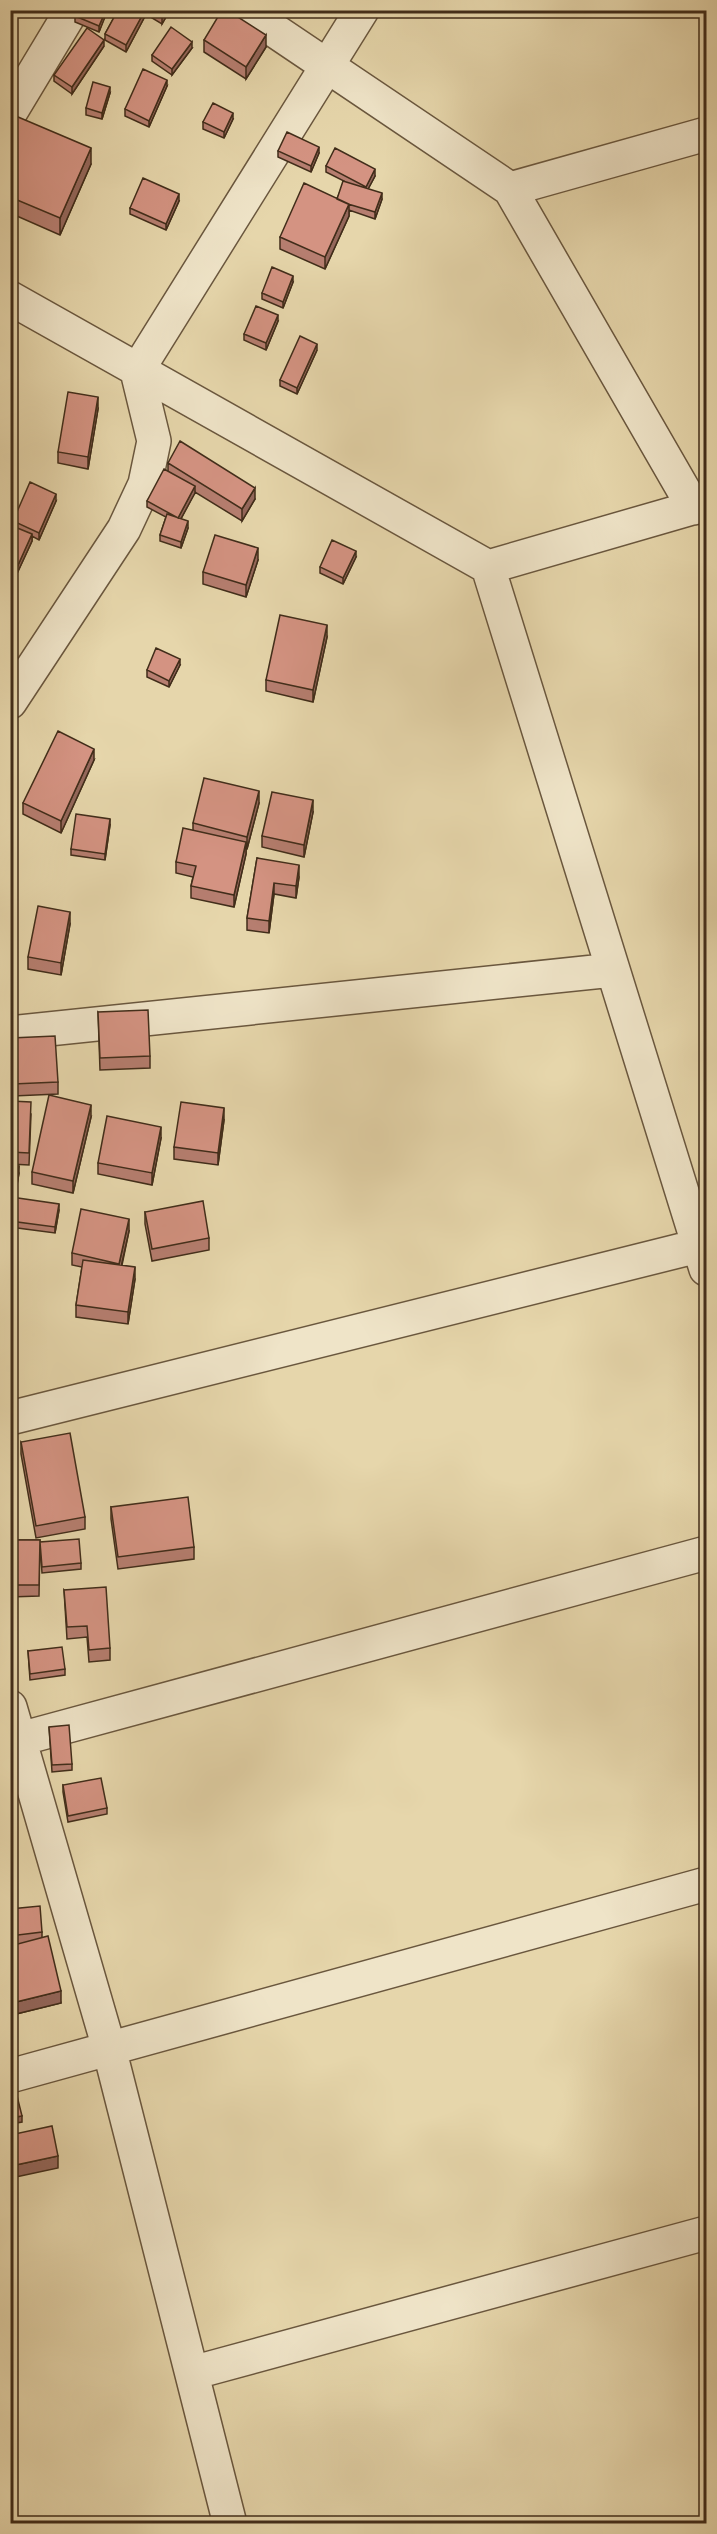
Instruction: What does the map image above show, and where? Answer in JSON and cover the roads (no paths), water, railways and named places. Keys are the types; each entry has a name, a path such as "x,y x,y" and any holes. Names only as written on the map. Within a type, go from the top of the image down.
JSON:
{"street":[{"path":"10,113 72,10"},
{"path":"244,10 510,189 700,506 488,567"},
{"path":"10,702 124,529 145,484 154,441 137,371 362,10"},
{"path":"510,189 706,134"},
{"path":"10,298 488,567 613,970 704,1253 10,1418"},
{"path":"10,1033 613,970"},
{"path":"20,1739 706,1553"},
{"path":"10,1707 108,2048 230,2523"},
{"path":"10,2076 706,1884"},
{"path":"192,2373 706,2233"}]}
